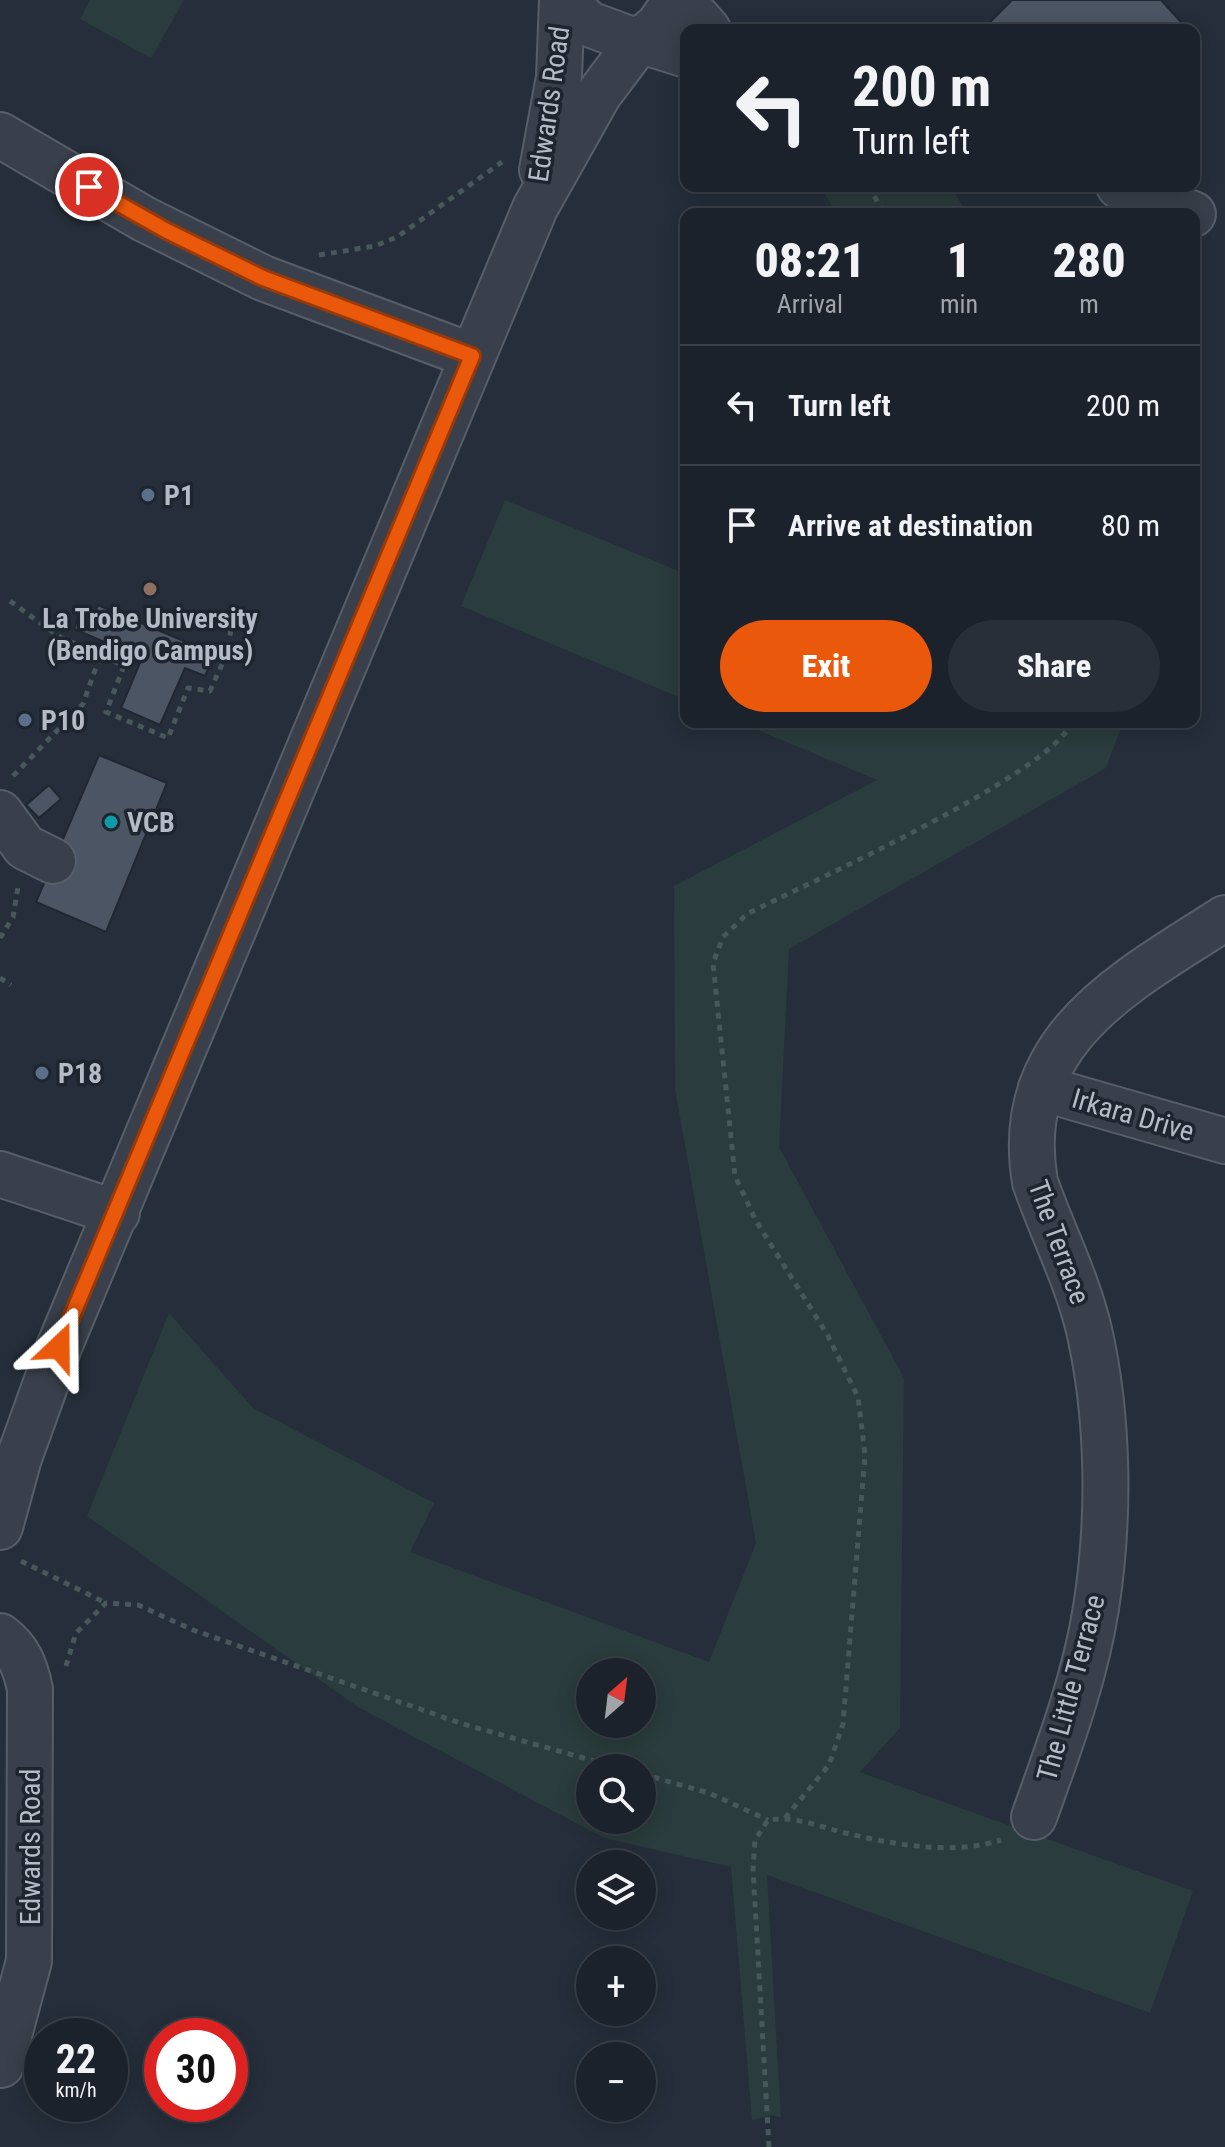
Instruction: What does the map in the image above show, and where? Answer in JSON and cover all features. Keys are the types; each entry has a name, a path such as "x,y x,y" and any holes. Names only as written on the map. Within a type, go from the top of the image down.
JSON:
{"street":[{"path":"562,0 589,24 680,53"},
{"name":"Edwards Road","path":"535,208 559,77 562,0"},
{"path":"679,0 702,24"},
{"name":"Edwards Road","path":"9,1544 36,1408 535,208 599,94 640,41 679,0"},
{"path":"0,135 144,219 250,272 472,356"},
{"path":"1135,192 1177,208"},
{"path":"1200,217 1225,227"},
{"name":"The Terrace","path":"1102,1556 1104,1452 1095,1360 1079,1297 1042,1203 1031,1161 1034,1119 1041,1088 1059,1049 1088,1012 1132,978 1225,918"},
{"name":"Irkara Drive","path":"1041,1088 1225,1141"},
{"path":"0,1174 117,1213"},
{"name":"The Little Terrace","path":"1034,1817 1060,1745 1082,1665 1096,1610 1102,1556"},
{"name":"Edwards Road","path":"0,1636 13,1646 25,1664 30,1689 29,1961 1,2065"}],"path":[{"path":"305,255 365,248 397,237 506,160"},
{"path":"10,601 58,636 124,666 106,712 168,738 188,688 210,691 228,651 231,628"},
{"path":"0,938 13,917 22,825 83,704 100,656"},
{"path":"785,1818 829,1765 843,1724 865,1455 864,1425 858,1397 842,1363 756,1221 735,1176 713,963 723,937 747,914 995,786 1052,747 1067,728"},
{"path":"0,978 11,985"},
{"path":"9,1544 106,1603 138,1605 193,1630 463,1724 576,1756"},
{"path":"65,1680 76,1633 106,1603"},
{"path":"656,1778 709,1793 768,1820 785,1818 872,1838 930,1847 975,1848 1008,1838 1034,1817"},
{"path":"768,1820 755,1840 753,1869 769,2147"}],"shaded area":[{"path":"90,0 184,0 151,58 80,19"},
{"path":"824,192 954,192 964,208 833,208"},
{"path":"505,500 680,572 680,697 461,606"},
{"path":"753,728 1121,728 1106,768 789,949 779,1147 904,1378 900,1728 860,1772 1193,1891 1150,2013 767,1875 781,2118 772,2115 752,2120 731,1867 596,1834 656,1834 656,1754 576,1754 576,1823 358,1707 87,1516 169,1313 253,1408 434,1503 410,1552 709,1662 756,1543 675,1089 674,886 877,780"}],"building":[{"path":"1012,0 1161,0 1181,22 1178,24 988,24"},
{"path":"98,605 215,654 205,676 185,668 160,725 121,708 142,658 74,629 80,613 92,618"},
{"name":"VCB","path":"99,755 167,783 106,932 36,902"},
{"path":"49,785 61,799 39,818 26,805"}],"place":[{"name":"P1","path":"148,495"},
{"name":"La Trobe University (Bendigo Campus)","path":"150,589"},
{"name":"P10","path":"25,720"},
{"name":"VCB","path":"111,822"},
{"name":"P18","path":"42,1073"}],"route":[{"path":"59,1347 229,947 472,356 263,278 144,219 89,187"}]}
